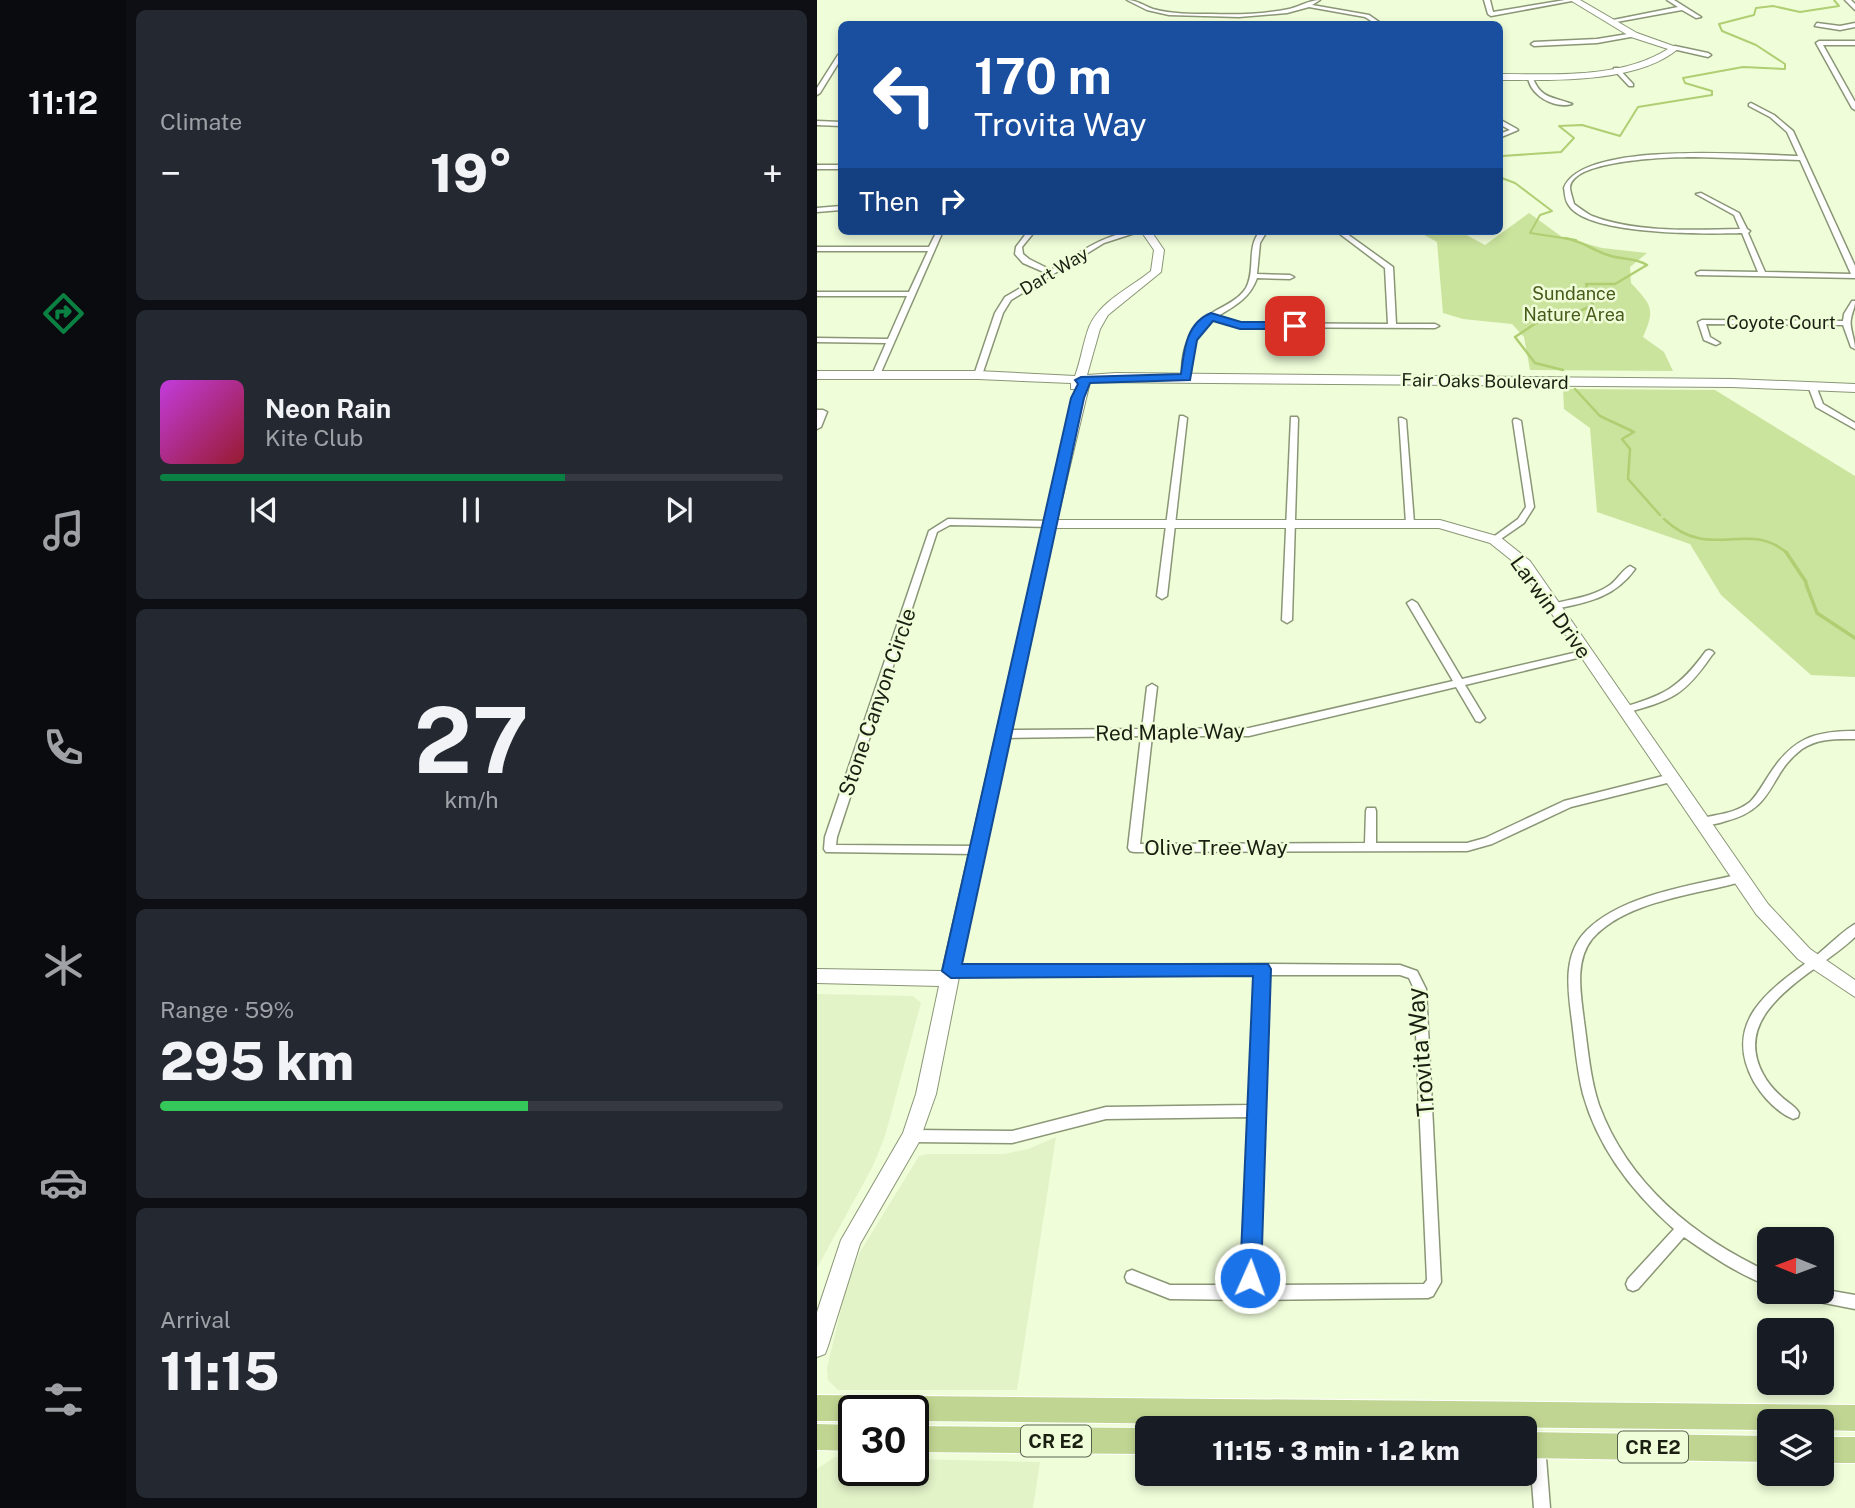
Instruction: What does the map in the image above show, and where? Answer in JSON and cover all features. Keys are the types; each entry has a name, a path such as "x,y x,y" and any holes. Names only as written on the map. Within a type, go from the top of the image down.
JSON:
{"main road":[{"name":"CR E2","path":"817,1408 1855,1418"},
{"path":"817,1437 838,1438"},
{"name":"CR E2","path":"929,1439 1135,1441"},
{"name":"CR E2","path":"1537,1445 1757,1449"},
{"path":"1834,1450 1855,1450"}],"street":[{"path":"1130,0 1153,11 1188,14 1275,14 1311,5 1367,16 1374,21"},
{"path":"1311,5 1317,0"},
{"path":"1487,0 1491,14 1574,0 1634,35 1708,55"},
{"path":"1671,1 1682,0"},
{"path":"1848,0 1855,8"},
{"path":"1671,1 1698,18"},
{"path":"1611,21 1682,8"},
{"path":"1186,21 1188,14"},
{"path":"1817,25 1840,28 1855,24"},
{"path":"1534,44 1597,41 1634,35"},
{"path":"1503,77 1577,76 1616,69 1656,60 1686,43"},
{"path":"1855,43 1819,43 1855,108"},
{"path":"817,93 838,60"},
{"path":"1616,69 1631,85"},
{"path":"1530,77 1537,93 1569,104"},
{"path":"1700,273 1855,275 1786,126 1751,105"},
{"path":"817,123 838,124"},
{"path":"1503,123 1515,130 1503,134"},
{"path":"1747,231 1645,230 1616,226 1576,208 1569,199 1567,187 1572,178 1587,169 1633,158 1803,158"},
{"path":"817,167 838,167"},
{"path":"1700,194 1731,209 1747,231 1763,275"},
{"path":"817,210 838,208"},
{"path":"877,375 938,235"},
{"path":"1029,235 1019,247 1019,254 1026,261 1051,272"},
{"name":"Dart Way","path":"978,375 1003,306 1017,292 1109,239 1124,235"},
{"path":"817,1346 851,1240 912,1136 926,1094 976,850 1078,398 1085,384 1082,377 1099,319 1118,298 1147,281 1159,266 1159,250 1149,235"},
{"path":"1186,377 1192,340 1200,325 1246,294 1254,276 1257,241 1261,235"},
{"path":"1345,235 1389,267 1392,326"},
{"path":"817,249 932,249"},
{"path":"1254,276 1290,277"},
{"path":"817,293 913,294"},
{"path":"1855,303 1848,311 1845,323 1855,347"},
{"path":"1211,316 1240,325 1435,326"},
{"name":"Coyote Court","path":"1716,343 1707,338 1702,322 1845,323"},
{"path":"817,340 892,341"},
{"name":"Fair Oaks Boulevard","path":"817,375 1186,377 1855,388"},
{"path":"1812,386 1819,405 1855,427"},
{"path":"817,412 823,412 817,427"},
{"path":"1162,596 1183,418"},
{"path":"1287,620 1294,419"},
{"path":"1402,420 1410,523"},
{"path":"1495,540 1521,521 1530,507 1517,421"},
{"name":"Stone Canyon Circle","path":"976,850 830,849 831,837 858,752 933,531 948,522 1051,524"},
{"name":"Larwin Drive","path":"1051,524 1439,524 1495,540 1525,564 1740,878 1790,941 1815,963 1855,990"},
{"path":"1555,606 1607,593 1622,582 1630,569"},
{"path":"1412,603 1480,718"},
{"name":"Red Maple Way","path":"1002,734 1249,732 1586,653"},
{"path":"1625,710 1675,693 1687,684 1709,653"},
{"path":"1147,733 1152,687"},
{"name":"Olive Tree Way","path":"1147,733 1134,848 1452,848 1479,845 1568,804 1671,778"},
{"path":"1703,822 1731,816 1756,803 1786,757 1796,747 1822,736 1855,735"},
{"path":"1370,848 1371,811"},
{"path":"1740,878 1616,915 1601,923 1587,937 1575,966 1574,995 1584,1073 1600,1124 1612,1147 1644,1191 1683,1229 1731,1260 1757,1273"},
{"path":"1793,1113 1780,1105 1760,1083 1747,1046 1749,1027 1765,1002 1855,929"},
{"path":"1250,1293 1262,969"},
{"name":"Trovita Way","path":"950,975 1262,969 1400,970 1413,974 1420,989 1434,1282 1428,1291 1170,1292 1132,1277"},
{"path":"817,976 950,975"},
{"path":"912,1136 1012,1137 1106,1113 1257,1111"},
{"path":"1633,1284 1683,1229"},
{"path":"1834,1298 1855,1302"},
{"path":"1537,1476 1543,1508"}],"shaded area":[{"path":"817,994 913,996 921,1003 885,1136 873,1166 817,1268"},
{"path":"1056,1137 1017,1390 838,1390 828,1380 827,1368 846,1288 860,1252 919,1156 1004,1154 1028,1149"},
{"path":"838,1457 838,1486 929,1486 929,1459 1040,1462 1033,1508 817,1508 817,1469"}],"green space":[{"name":"Sundance Nature Area","path":"1529,213 1562,237 1602,248 1647,253 1630,267 1631,283 1649,307 1649,319 1643,337 1664,352 1673,371 1530,370 1524,337 1512,324 1463,319 1443,313 1437,242 1424,235 1466,235 1485,245 1503,235 1503,232"},
{"path":"1563,389 1715,390 1855,476 1855,677 1811,675 1721,595 1690,544 1597,512 1590,428 1564,409"}],"waterway":[{"path":"1503,156 1561,152 1574,138 1559,126 1582,125 1620,136 1638,107 1712,95 1712,91 1685,83 1683,78 1743,67 1785,69 1785,64 1756,45 1722,31 1719,24 1754,15 1756,8 1773,6 1800,12 1839,6 1834,0"},
{"path":"1503,178 1515,183 1552,211 1540,215 1530,233 1566,238"},
{"path":"1563,370 1535,363 1515,337 1556,310 1580,311 1593,305 1586,284 1615,284 1647,265 1608,255 1566,238"},
{"path":"1566,238 1576,240"},
{"path":"1575,389 1600,416 1634,432 1622,439 1630,449 1628,479 1660,515"},
{"path":"1664,519 1681,532 1697,538 1759,540 1773,544 1787,553"},
{"path":"1787,553 1806,582"},
{"path":"1806,584 1817,613 1855,638"}],"route":[{"path":"1250,1278 1262,969 951,971 1004,722 1078,398 1085,384 1081,380 1186,377 1195,332 1211,316 1240,325 1295,326"}]}
